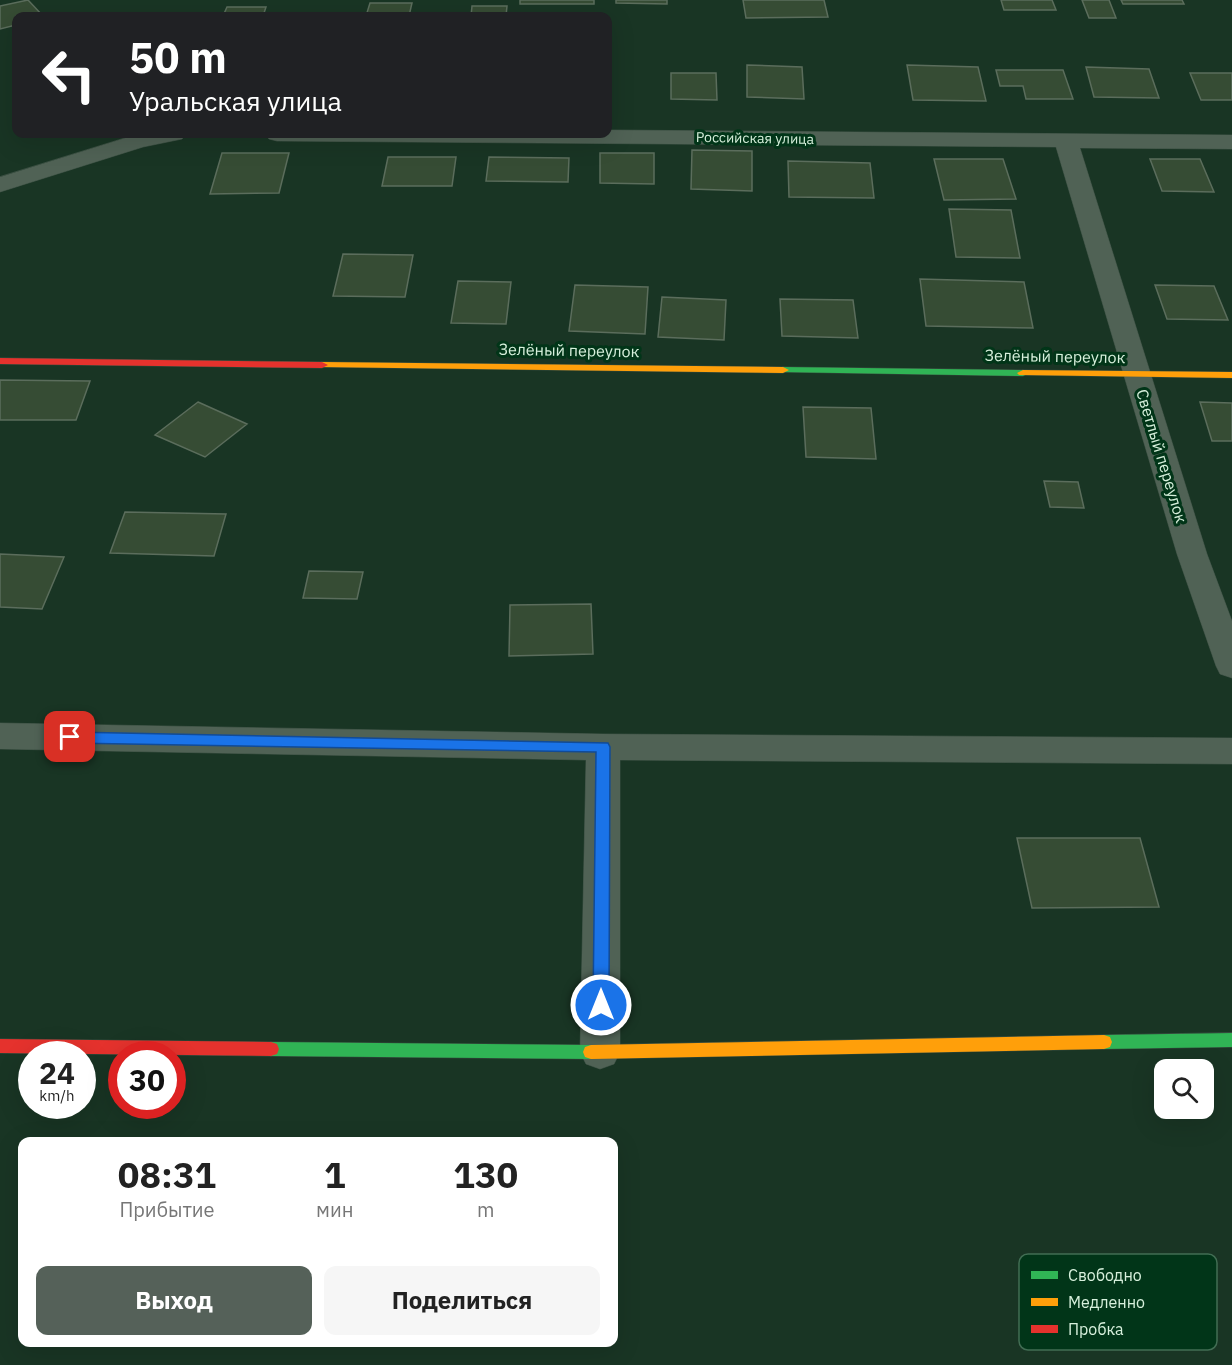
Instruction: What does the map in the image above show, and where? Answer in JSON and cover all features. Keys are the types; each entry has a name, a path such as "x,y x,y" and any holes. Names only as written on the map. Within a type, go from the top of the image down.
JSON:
{"street":[{"name":"Российская улица","path":"612,137 1232,142"},
{"path":"0,185 153,138"},
{"name":"Светлый переулок","path":"1066,141 1191,554 1232,666"},
{"name":"Зелёный переулок","path":"0,361 1232,375"},
{"path":"0,736 603,747 1232,752"},
{"path":"600,1052 603,747"},
{"path":"0,1046 600,1052 1232,1040"}],"building":[{"path":"28,0 39,12 12,12 12,26 0,29 0,6"},
{"path":"520,0 594,0 594,4 520,4"},
{"path":"616,0 667,0 667,4 616,3"},
{"path":"743,0 824,0 828,17 746,18"},
{"path":"1001,0 1052,0 1056,10 1004,10"},
{"path":"1082,0 1109,0 1116,18 1089,18"},
{"path":"1121,0 1182,0 1184,4 1123,4"},
{"path":"370,3 412,3 410,12 367,12"},
{"path":"472,6 507,6 506,12 471,12"},
{"path":"227,7 266,7 264,12 225,12"},
{"path":"747,65 802,67 804,99 747,97"},
{"path":"907,65 978,67 986,101 913,100"},
{"path":"1086,67 1149,69 1159,98 1094,97"},
{"path":"996,70 1063,70 1073,99 1026,99 1023,86 1000,86"},
{"path":"671,73 716,73 717,100 671,99"},
{"path":"1190,73 1232,73 1232,100 1201,100"},
{"path":"692,150 752,151 752,191 691,189"},
{"path":"222,153 289,153 279,193 210,194"},
{"path":"600,153 654,153 654,184 600,183"},
{"path":"388,157 456,157 452,186 382,186"},
{"path":"489,157 569,158 568,182 486,181"},
{"path":"934,159 1003,159 1016,199 944,200"},
{"path":"1150,159 1200,159 1214,192 1162,191"},
{"path":"788,161 870,163 874,198 789,197"},
{"path":"949,209 1011,210 1020,258 956,257"},
{"path":"343,254 413,255 405,297 333,296"},
{"path":"920,279 1024,282 1033,328 926,326"},
{"path":"458,281 511,282 506,324 451,323"},
{"path":"575,285 648,287 645,334 569,331"},
{"path":"1155,285 1214,286 1228,320 1167,319"},
{"path":"662,297 726,300 724,340 658,337"},
{"path":"780,299 853,300 858,338 782,336"},
{"path":"0,380 90,381 76,420 0,420"},
{"path":"198,402 247,424 205,457 155,435"},
{"path":"1200,402 1232,403 1232,441 1212,441"},
{"path":"803,407 871,408 876,459 806,457"},
{"path":"1044,481 1078,482 1084,508 1050,507"},
{"path":"125,512 226,514 214,556 110,553"},
{"path":"0,554 64,557 42,609 0,607"},
{"path":"309,571 363,572 357,599 303,598"},
{"path":"591,604 593,654 509,656 510,605"},
{"path":"1017,838 1140,838 1159,907 1032,908"}],"traffic: fast":[{"path":"783,370 1023,373"},
{"path":"1104,1042 1232,1040"},
{"path":"271,1049 591,1052"}],"traffic: slow":[{"path":"322,365 783,370"},
{"path":"1023,373 1232,375"},
{"path":"591,1052 1104,1042"}],"traffic: jam":[{"path":"0,361 322,365"},
{"path":"0,1046 271,1049"}],"route":[{"path":"70,737 603,747 601,1005"}]}
